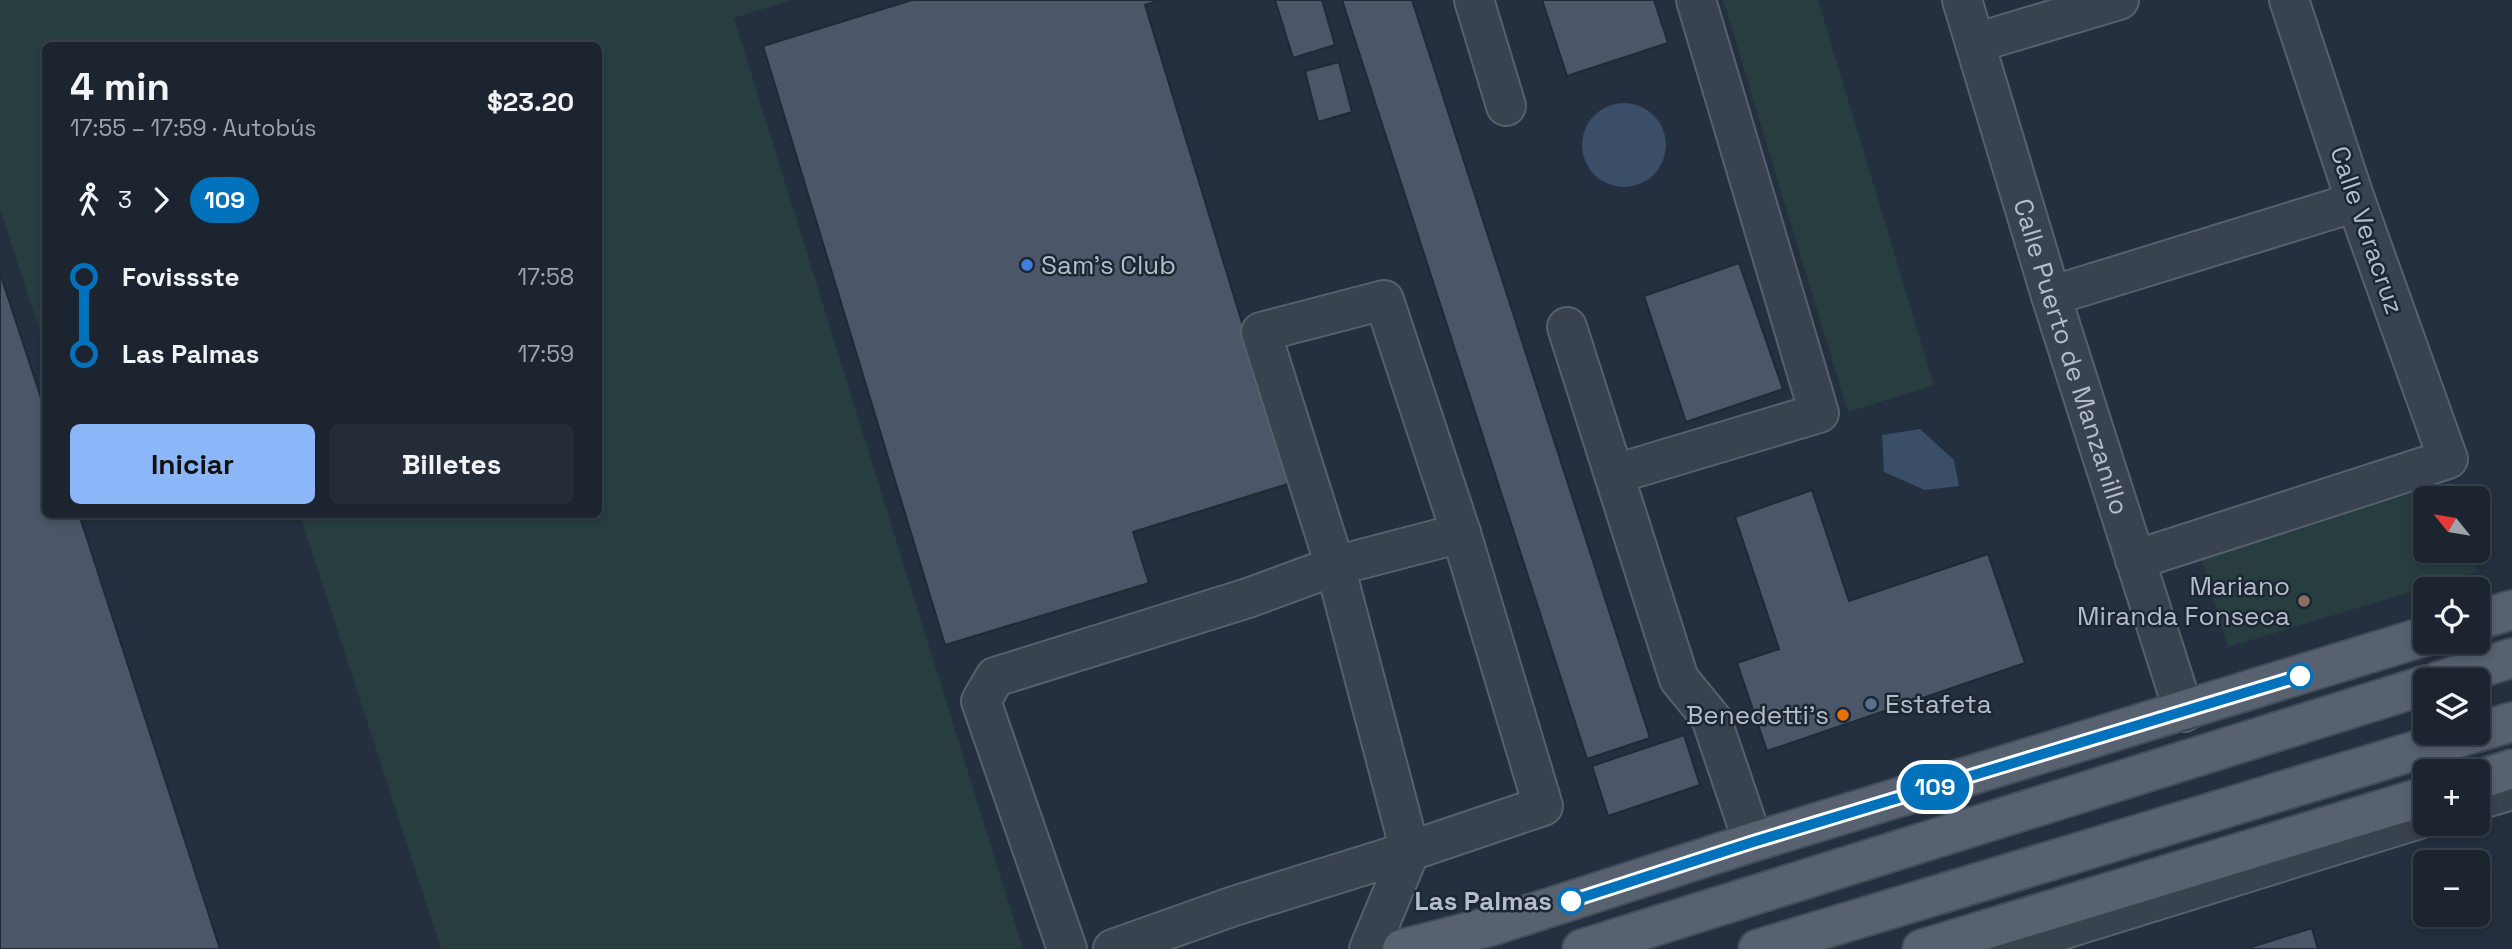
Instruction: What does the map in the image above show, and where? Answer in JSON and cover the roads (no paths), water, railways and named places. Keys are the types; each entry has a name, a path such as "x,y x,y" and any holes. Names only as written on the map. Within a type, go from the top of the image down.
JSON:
{"main road":[{"path":"2490,616 2512,610"},
{"path":"1402,949 1492,926 1753,842 2413,640"},
{"path":"2480,668 2512,658"},
{"path":"1582,949 2413,689"},
{"path":"2490,729 2512,722"},
{"path":"1758,949 2436,745"},
{"path":"2490,776 2512,769"},
{"path":"1922,949 2413,800"}],"street":[{"path":"1474,0 1506,106"},
{"path":"1615,474 1819,413 1696,0"},
{"name":"Calle Puerto de Manzanillo","path":"1962,0 2051,296 2184,712"},
{"path":"1975,43 2119,0"},
{"name":"Calle Veracruz","path":"2135,559 2448,459 2356,202 2289,0"},
{"path":"2051,296 2356,202"},
{"path":"1113,949 1234,906 1410,851 1543,806 1461,533 1384,300 1261,332 1335,566 1410,851 1369,949"},
{"path":"1567,327 1679,679 1711,718 1753,842"},
{"path":"1067,949 981,701 995,677 1248,598 1335,566 1461,533"},
{"path":"2490,796 2512,790"},
{"path":"2000,949 2413,821"}],"water":[{"path":"1624,103 1640,106 1654,115 1663,129 1666,145 1663,161 1654,175 1640,184 1624,187 1608,184 1594,175 1585,161 1582,145 1585,129 1594,115 1608,106"},
{"path":"1920,429 1954,460 1959,486 1925,490 1884,472 1882,435"}],"place":[{"name":"Sam's Club","path":"1027,265"},
{"name":"Mariano Miranda Fonseca","path":"2304,601"},
{"name":"Estafeta","path":"1871,704"},
{"name":"Benedetti's","path":"1843,715"},
{"name":"Las Palmas","path":"1571,901"}]}
